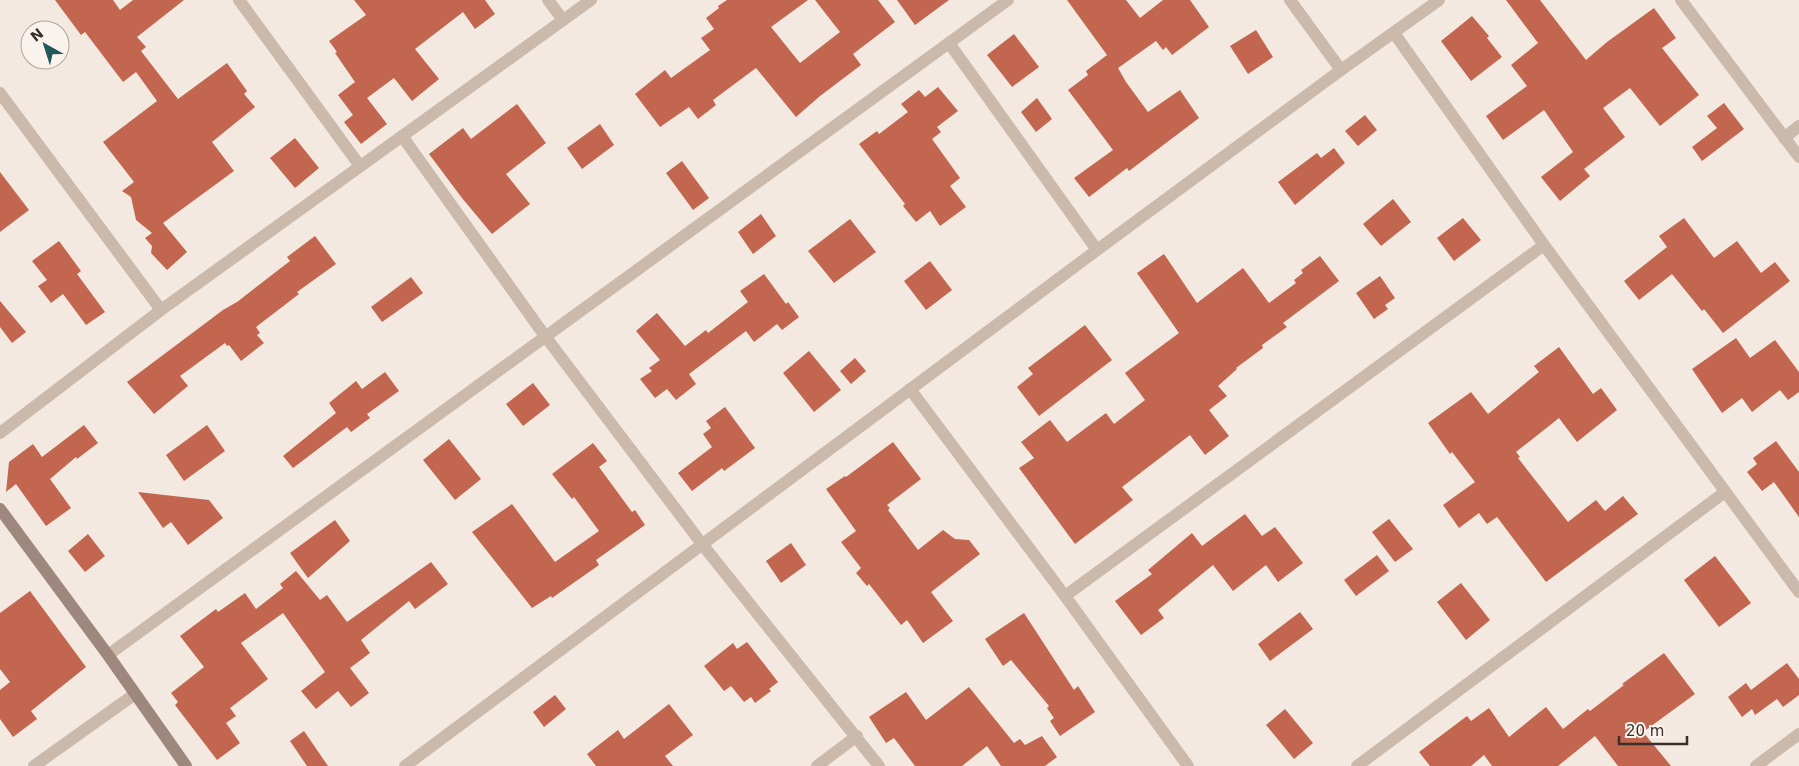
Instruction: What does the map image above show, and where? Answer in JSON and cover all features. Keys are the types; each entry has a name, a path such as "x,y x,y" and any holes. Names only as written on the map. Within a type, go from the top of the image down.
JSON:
{"street":[{"path":"239,0 360,166"},
{"path":"548,0 563,20"},
{"path":"0,433 160,310 591,0"},
{"path":"108,655 1008,0"},
{"path":"1290,0 1341,70"},
{"path":"404,766 1097,250 1439,0"},
{"path":"1681,0 1799,157"},
{"path":"1394,33 1544,245 1799,592"},
{"path":"949,43 1097,250"},
{"path":"0,93 160,310"},
{"path":"1784,138 1799,126"},
{"path":"402,136 545,336 702,544 857,736 879,766"},
{"path":"1065,596 1544,245"},
{"path":"910,389 1065,596 1188,766"},
{"path":"1357,766 1725,492"},
{"path":"0,510 108,655 186,766"},
{"path":"34,766 135,694"},
{"path":"1756,766 1799,734"},
{"path":"817,766 857,736"}],"building":[{"path":"55,0 113,0 120,10 133,0 184,0 137,37 146,47 141,51 178,99 227,63 247,91 244,94 255,107 212,142 234,171 163,223 187,252 167,270 151,253 152,246 145,238 152,233 136,220 131,197 122,191 134,182 103,142 157,101 136,72 123,82 85,32 81,35"},
{"path":"354,0 485,0 495,14 475,29 463,12 415,49 439,79 412,101 394,78 367,98 387,124 361,144 344,122 353,115 338,95 355,82 329,41 366,15"},
{"path":"727,0 808,0 771,27 800,63 840,32 815,0 878,0 895,22 853,54 861,65 796,117 756,68 713,100 716,105 698,119 689,107 660,127 635,94 665,70 671,78 710,50 701,38 714,29 706,18"},
{"path":"897,0 949,0 915,25"},
{"path":"1067,0 1126,0 1140,18 1163,0 1190,0 1209,27 1172,55 1166,47 1163,50 1156,41 1118,68 1148,112 1180,90 1199,118 1129,171 1127,168 1089,197 1074,178 1113,150 1068,90 1088,75 1086,71 1107,55"},
{"path":"1506,0 1540,0 1586,60 1607,42 1654,8 1676,38 1662,48 1699,95 1660,126 1630,88 1603,108 1625,137 1584,169 1590,176 1560,201 1541,177 1573,152 1544,110 1503,140 1486,116 1527,86 1511,65 1538,43"},
{"path":"1472,16 1489,36 1487,38 1502,57 1471,81 1441,41"},
{"path":"1256,30 1273,57 1248,74 1230,46"},
{"path":"1014,34 1039,67 1012,87 987,55"},
{"path":"938,87 958,111 937,127 941,132 932,139 960,178 950,186 966,207 940,226 930,211 916,222 903,206 905,204 859,144 877,131 879,134 908,112 901,104 919,90 925,97"},
{"path":"1037,98 1052,119 1036,132 1021,112"},
{"path":"1724,103 1744,129 1702,161 1692,147 1717,128 1707,116"},
{"path":"517,104 546,143 506,174 530,204 492,234 429,154 463,128 471,139"},
{"path":"1365,115 1377,130 1358,146 1345,131"},
{"path":"600,124 614,145 582,169 567,148"},
{"path":"295,138 319,168 295,188 270,158"},
{"path":"1334,148 1345,163 1295,205 1278,182 1317,153 1321,158"},
{"path":"682,161 709,198 693,210 666,173"},
{"path":"0,172 29,210 0,232"},
{"path":"1393,199 1411,222 1381,246 1363,224"},
{"path":"761,214 776,236 753,254 738,232"},
{"path":"1463,218 1481,240 1454,261 1437,238"},
{"path":"1684,218 1714,258 1737,241 1761,273 1775,262 1790,281 1723,333 1704,309 1702,311 1672,274 1639,300 1624,281 1667,247 1659,236"},
{"path":"850,219 876,252 834,283 808,251"},
{"path":"315,236 336,264 297,292 299,294 256,327 260,333 257,335 264,343 241,361 229,345 227,346 225,343 180,376 188,386 154,414 127,382 290,261 287,257"},
{"path":"59,241 81,271 77,274 105,312 86,325 63,294 51,303 38,286 47,280 32,261"},
{"path":"1164,254 1197,303 1243,268 1269,303 1296,283 1294,280 1303,273 1301,270 1320,256 1339,281 1283,323 1287,327 1262,345 1263,348 1236,368 1218,386 1227,396 1209,410 1229,436 1205,455 1190,435 1122,487 1133,500 1075,544 1019,468 1034,458 1021,442 1050,420 1067,442 1106,413 1114,424 1145,400 1125,373 1179,333 1137,273"},
{"path":"930,261 952,290 926,310 904,281"},
{"path":"764,274 786,304 788,302 799,317 782,330 777,324 754,342 746,331 689,374 696,384 676,400 667,389 655,398 640,379 652,371 649,368 660,360 636,331 657,313 685,346 706,330 708,333 748,302 740,291"},
{"path":"1380,276 1395,298 1385,305 1388,309 1374,319 1356,293"},
{"path":"411,277 423,293 382,322 371,307"},
{"path":"0,301 26,332 12,343 0,327"},
{"path":"1085,325 1112,360 1039,416 1017,387 1033,374 1028,368"},
{"path":"1736,338 1750,358 1775,340 1799,372 1799,392 1788,400 1780,390 1752,412 1742,398 1722,413 1692,369"},
{"path":"1559,347 1593,394 1601,388 1617,410 1577,442 1559,418 1516,452 1520,457 1518,458 1568,522 1596,500 1605,511 1623,496 1638,514 1546,582 1497,517 1487,524 1479,513 1459,528 1443,505 1475,482 1452,452 1450,454 1428,423 1471,392 1488,414 1539,372 1534,366"},
{"path":"809,351 841,390 814,412 783,373"},
{"path":"855,358 866,371 851,384 840,371"},
{"path":"385,372 399,391 367,414 370,418 351,432 347,427 293,468 283,456 336,413 329,403 356,381 362,389"},
{"path":"533,383 550,405 523,426 506,404"},
{"path":"725,407 755,448 724,471 722,468 692,491 678,473 712,447 703,434 711,428 706,421"},
{"path":"84,425 98,443 77,459 76,457 50,479 71,508 46,526 16,484 6,492 9,462 33,444 42,457"},
{"path":"207,425 225,451 184,481 166,455"},
{"path":"449,439 481,479 455,500 423,460"},
{"path":"1776,441 1799,472 1799,517 1774,482 1762,491 1747,472 1757,464 1753,458"},
{"path":"893,442 921,479 887,505 890,508 888,510 918,550 943,530 955,539 969,540 980,554 931,592 953,621 923,643 907,620 901,625 869,584 867,586 856,573 861,568 841,542 856,531 826,489 846,477"},
{"path":"593,443 607,461 599,467 632,512 635,510 645,525 596,560 599,565 552,598 551,596 532,608 472,532 512,504 555,562 599,531 574,497 572,499 552,474"},
{"path":"138,492 209,500 223,518 188,545 171,522 163,528"},
{"path":"1245,514 1262,536 1275,527 1303,563 1278,582 1266,565 1233,591 1213,565 1158,610 1164,618 1141,635 1115,601 1152,574 1148,570 1192,533 1202,546"},
{"path":"1389,519 1413,549 1395,562 1372,532"},
{"path":"335,520 350,541 308,578 290,553"},
{"path":"88,534 105,556 85,572 68,551"},
{"path":"791,543 806,565 781,583 766,561"},
{"path":"1377,555 1389,571 1356,596 1344,580"},
{"path":"1715,556 1751,603 1719,627 1684,580"},
{"path":"431,562 448,584 415,609 409,601 361,640 370,653 350,668 369,693 351,707 338,691 316,709 301,691 325,672 283,613 241,643 268,679 230,708 236,716 226,723 240,743 217,760 175,705 178,702 171,693 204,667 180,636 216,609 218,612 245,593 256,609 283,588 280,584 296,571 320,600 327,595 347,622"},
{"path":"1461,583 1490,620 1466,640 1437,602"},
{"path":"30,591 86,667 31,711 37,719 13,737 0,719 0,690 10,682 0,669 0,613"},
{"path":"1300,612 1313,629 1270,661 1258,644"},
{"path":"1024,613 1074,690 1078,686 1095,712 1060,736 1050,721 1054,718 1047,708 1049,706 1011,660 1003,666 985,639"},
{"path":"747,642 778,682 769,689 771,691 755,703 751,697 744,702 731,686 724,691 704,666 733,643 737,649"},
{"path":"1664,653 1695,694 1643,732 1671,766 1618,766 1595,736 1558,766 1492,766 1484,755 1471,766 1430,766 1419,752 1467,716 1471,721 1489,708 1509,737 1546,707 1563,729 1588,709 1590,711 1624,685 1622,684"},
{"path":"1787,663 1799,679 1799,695 1783,707 1777,699 1755,715 1752,709 1742,717 1728,697 1746,683 1751,690"},
{"path":"969,687 1014,743 1020,739 1025,745 1042,736 1057,757 1045,766 1001,766 987,746 962,766 915,766 894,738 886,743 869,717 906,692 926,720"},
{"path":"555,695 566,709 544,727 533,712"},
{"path":"669,704 693,735 665,756 673,766 596,766 587,754 618,730 624,739"},
{"path":"1285,709 1313,743 1294,759 1266,725"},
{"path":"304,731 328,766 307,766 290,741"}]}
